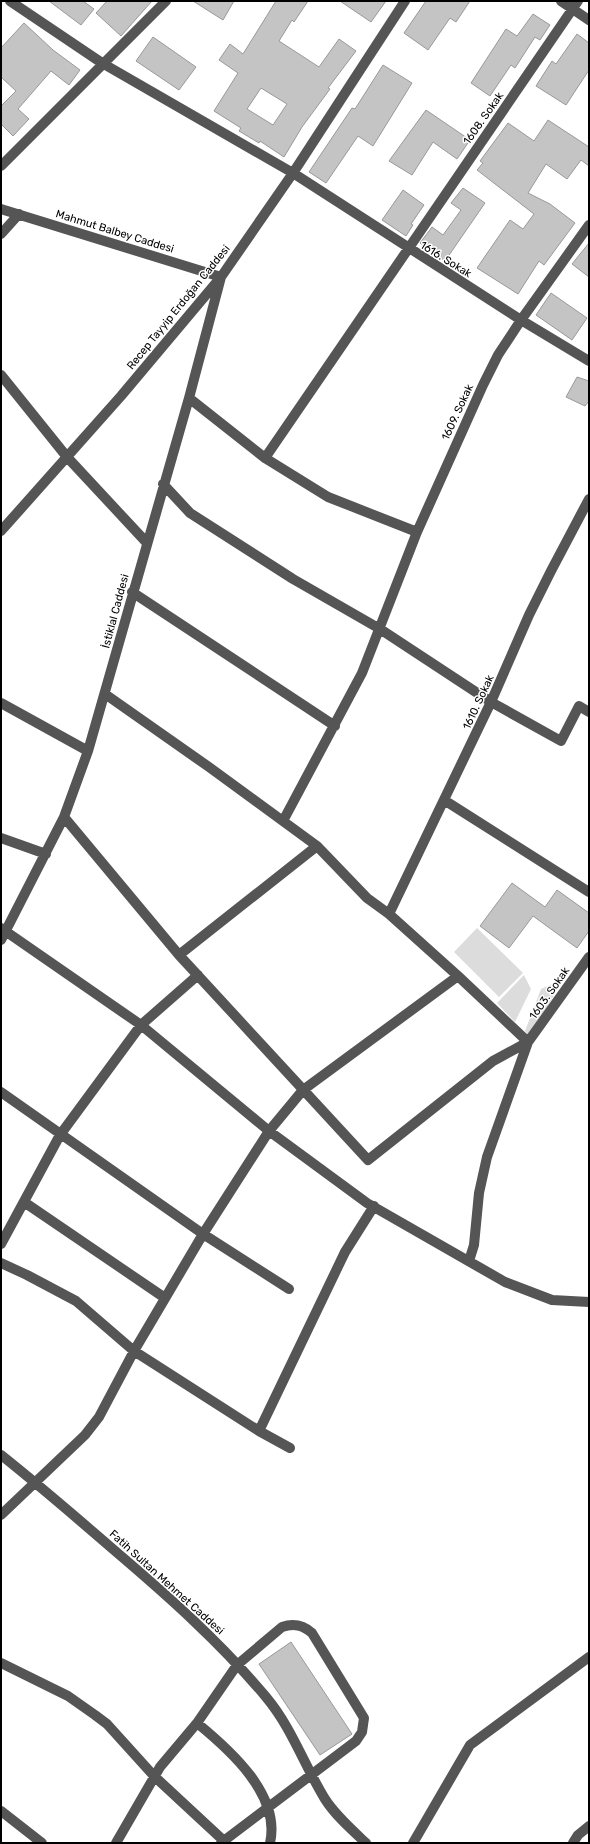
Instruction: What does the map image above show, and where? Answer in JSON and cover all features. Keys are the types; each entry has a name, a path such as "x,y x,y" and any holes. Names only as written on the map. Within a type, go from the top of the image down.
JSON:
{"street":[{"name":"1616. Sokak","path":"10,1 102,64 293,174 521,320 589,361"},
{"path":"1,166 166,1"},
{"name":"Recep Tayyip Erdoğan Caddesi","path":"1,531 121,396 221,277 293,174 405,1"},
{"path":"561,1 575,5 589,20"},
{"name":"1608. Sokak","path":"265,458 575,5"},
{"name":"Mahmut Balbey Caddesi","path":"1,209 221,277"},
{"path":"1,234 19,214"},
{"name":"1609. Sokak","path":"283,821 362,673 417,532 498,355 589,224"},
{"name":"İstiklal Caddesi","path":"1,940 4,929 46,854 64,817 88,751 132,592 189,398 221,277"},
{"path":"1,375 67,457 147,543"},
{"path":"189,398 265,458 328,496 417,532"},
{"path":"163,484 190,513 293,580 380,629 491,702 561,740 579,706 589,712"},
{"name":"1610. Sokak","path":"389,914 491,702 544,583 589,501"},
{"path":"132,592 335,726"},
{"path":"105,694 209,767 317,846 367,898 389,914 528,1042"},
{"path":"1,703 88,751"},
{"path":"444,800 589,892"},
{"path":"64,817 179,955 368,1160 493,1061 528,1042"},
{"path":"1,838 46,854"},
{"path":"179,955 317,846"},
{"path":"4,929 142,1025 269,1131 374,1206 505,1282 552,1300 589,1302"},
{"name":"1603. Sokak","path":"528,1042 589,957"},
{"path":"1,1244 60,1135 142,1025 198,975"},
{"path":"1,1515 85,1435 99,1417 134,1351 203,1234 269,1131 303,1090 458,976"},
{"path":"470,1261 474,1245 479,1193 487,1158 528,1042"},
{"path":"1,1092 60,1135 203,1234 289,1290"},
{"path":"24,1202 165,1298"},
{"path":"259,1431 345,1252 374,1206"},
{"path":"1,1263 27,1275 76,1302 134,1351 259,1431 290,1448"},
{"name":"Fatih Sultan Mehmet Caddesi","path":"1,1455 35,1482 195,1621 237,1665 267,1697 285,1722 325,1800 366,1843"},
{"path":"1,1663 84,1706 107,1724 154,1776 223,1842 356,1741 364,1725 364,1718 312,1633 302,1626 289,1625 282,1627 237,1665 197,1723 160,1767 154,1776 116,1843"},
{"path":"413,1843 470,1745 589,1658"},
{"path":"197,1723 229,1751 248,1772 268,1807 273,1824 270,1843"},
{"path":"1,1811 42,1843"},
{"path":"573,1843 578,1835 589,1826"}],"shaded area":[{"path":"477,928 523,973 499,997 454,952"},
{"path":"524,975 531,989 515,1022 497,1003"},
{"path":"563,979 530,1038 525,1031 541,989"}],"building":[{"path":"49,1 83,1 94,9 81,25"},
{"path":"107,1 152,1 121,36 96,13"},
{"path":"193,1 234,1 223,20"},
{"path":"276,1 308,1 294,22 292,20 279,41 319,67 339,39 356,51 328,88 330,89 302,127 284,157 260,141 259,143 239,131 241,128 214,111 238,73 219,60 230,44 243,54","holes":["261,88 287,104 273,125 247,109"]},
{"path":"340,1 386,1 371,22"},
{"path":"426,1 470,1 456,22 450,18 428,50 404,33"},
{"path":"533,14 550,25 540,40 535,37 515,68 511,65 490,96 471,83 506,29 517,36"},
{"path":"24,23 53,50 80,70 69,85 51,71 18,109 29,119 13,136 1,124 1,106 16,91 1,77 1,48"},
{"path":"577,34 589,43 589,70 566,105 536,86 552,61 556,64"},
{"path":"153,37 196,67 179,90 136,61"},
{"path":"383,65 412,83 373,146 358,136 326,183 309,172 352,108 355,109"},
{"path":"426,110 470,140 457,159 433,142 412,175 389,161"},
{"path":"548,120 589,147 589,166 581,160 567,179 546,164 528,193 550,204 575,223 544,265 539,261 518,294 477,268 510,220 523,229 534,214 477,170 483,163 480,161 508,123 534,141"},
{"path":"463,188 485,203 445,261 420,243 432,227 443,235 461,210 451,203"},
{"path":"403,190 424,205 411,224 413,225 406,236 382,220"},
{"path":"589,243 589,277 572,264"},
{"path":"551,293 587,318 572,340 536,315"},
{"path":"577,377 589,381 589,401 585,406 566,397"},
{"path":"512,883 545,907 557,890 589,913 589,931 577,948 533,916 509,948 480,926"},
{"path":"291,1642 352,1734 320,1755 259,1664"}]}
